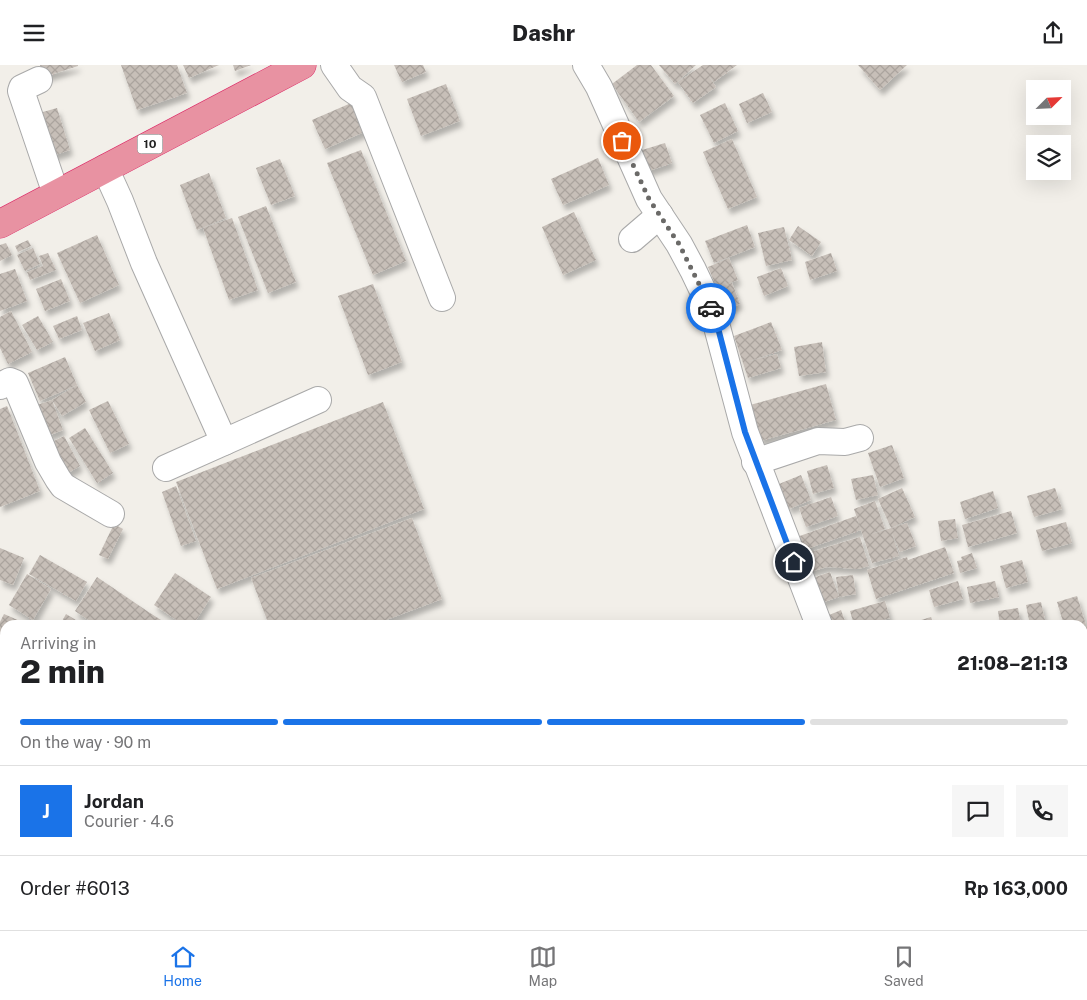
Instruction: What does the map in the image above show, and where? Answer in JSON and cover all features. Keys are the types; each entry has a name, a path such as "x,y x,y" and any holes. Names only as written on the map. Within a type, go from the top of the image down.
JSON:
{"highway":[{"name":"10","path":"0,224 105,168 274,71 302,65"}],"street":[{"path":"334,65 350,88 364,97 442,298"},
{"path":"586,65 599,87 646,193 693,270 713,312 743,425 755,462 817,620"},
{"path":"39,80 22,88 21,91 56,194"},
{"path":"105,168 144,263 224,442"},
{"path":"632,239 660,215"},
{"path":"0,386 10,381 15,383 48,462 63,486 111,514"},
{"path":"166,468 318,400"},
{"path":"755,462 818,441 845,442 860,438"}],"building":[{"path":"40,65 78,65 78,66 44,77"},
{"path":"121,65 177,65 187,93 137,110"},
{"path":"183,65 219,65 189,78"},
{"path":"233,65 251,65 235,71"},
{"path":"394,65 423,65 426,72 402,82"},
{"path":"637,65 651,65 674,96 639,122 612,84"},
{"path":"659,65 696,65 675,84"},
{"path":"703,65 737,65 714,82 708,75 716,87 693,103 678,82"},
{"path":"858,65 907,65 880,90"},
{"path":"446,84 460,121 421,136 407,99"},
{"path":"763,93 772,112 747,123 739,104"},
{"path":"358,100 371,129 325,149 312,120"},
{"path":"725,103 738,131 714,143 700,115"},
{"path":"57,108 70,150 49,157 36,114"},
{"path":"732,139 757,197 728,209 703,152"},
{"path":"665,143 672,163 646,172 639,151"},
{"path":"361,150 406,261 373,275 327,163"},
{"path":"598,158 609,185 563,205 551,179"},
{"path":"280,159 295,196 271,205 256,168"},
{"path":"209,173 226,218 197,230 180,185"},
{"path":"266,206 296,282 268,293 238,217"},
{"path":"574,212 596,260 563,275 542,227"},
{"path":"232,218 258,290 229,300 203,228"},
{"path":"747,225 755,247 714,263 705,241"},
{"path":"798,226 821,242 812,256 789,240"},
{"path":"784,227 792,260 766,266 758,233"},
{"path":"97,235 119,285 80,303 57,253"},
{"path":"28,240 31,246 18,252 15,246"},
{"path":"6,243 12,255 0,261 0,245"},
{"path":"33,248 40,264 25,271 17,255"},
{"path":"48,253 56,270 30,280 27,272 43,266 39,256"},
{"path":"831,253 837,271 810,280 805,262"},
{"path":"729,258 738,280 725,285 732,283 740,304 726,310 708,267"},
{"path":"781,268 788,286 764,296 757,277"},
{"path":"15,269 27,301 0,311 0,274"},
{"path":"61,279 70,301 45,311 36,289"},
{"path":"373,284 402,362 368,375 338,296"},
{"path":"11,311 32,352 8,364 0,348 0,317"},
{"path":"109,313 120,340 95,351 83,323"},
{"path":"38,316 53,342 37,350 22,325"},
{"path":"77,316 82,330 59,339 53,326"},
{"path":"771,322 782,350 750,361 777,354 781,368 748,378 734,336"},
{"path":"822,342 826,372 799,376 794,347"},
{"path":"65,357 77,385 40,401 28,373"},
{"path":"826,384 836,420 760,441 750,405"},
{"path":"77,385 86,402 62,416 52,400"},
{"path":"52,400 63,430 48,436 37,405"},
{"path":"108,401 129,444 110,453 89,410"},
{"path":"383,402 424,509 217,589 176,482"},
{"path":"7,406 40,491 0,507 0,409"},
{"path":"85,428 113,473 97,483 69,438"},
{"path":"64,436 80,466 63,476 46,445"},
{"path":"892,445 904,478 880,487 868,453"},
{"path":"827,465 834,488 813,494 807,471"},
{"path":"801,475 811,500 789,509 779,484"},
{"path":"873,475 878,495 856,500 851,479"},
{"path":"176,486 196,541 181,546 162,492"},
{"path":"902,488 915,517 891,528 878,499"},
{"path":"1055,488 1062,509 1034,517 1027,496"},
{"path":"993,491 998,508 965,519 960,502"},
{"path":"831,497 838,516 806,527 799,508"},
{"path":"875,501 885,529 869,535 907,523 916,546 900,552 892,533 899,556 872,563 854,509"},
{"path":"1011,511 1017,533 968,547 962,525"},
{"path":"856,516 861,530 798,552 794,538"},
{"path":"412,518 442,599 386,620 267,620 251,578"},
{"path":"955,519 958,538 941,541 938,521"},
{"path":"1066,522 1072,543 1042,551 1036,530"},
{"path":"114,524 123,529 108,559 99,555"},
{"path":"860,537 869,566 858,569 827,567 806,573 801,555"},
{"path":"945,547 954,573 876,599 867,570 907,557 908,560"},
{"path":"0,548 24,558 13,585 0,580"},
{"path":"972,553 977,568 960,573 957,561 962,560 961,557"},
{"path":"40,555 87,582 76,601 29,574"},
{"path":"1022,560 1028,582 1006,588 1000,566"},
{"path":"830,572 839,597 818,604 810,579"},
{"path":"175,573 211,597 196,620 176,620 154,605"},
{"path":"27,574 51,589 33,620 9,605"},
{"path":"853,575 856,594 839,597 836,577"},
{"path":"97,577 161,620 88,620 75,611"},
{"path":"958,581 963,599 934,607 929,590"},
{"path":"995,581 999,597 970,603 967,587"},
{"path":"1077,596 1084,620 1062,620 1057,602"},
{"path":"885,601 890,618 883,620 853,620 850,611"},
{"path":"1041,602 1045,620 1029,620 1026,605"},
{"path":"1018,608 1020,620 999,620 998,611"},
{"path":"841,610 845,620 829,620 827,616"},
{"path":"4,614 18,620 1,620"},
{"path":"66,614 76,620 63,620"},
{"path":"931,617 932,620 921,620"}],"way so far":[{"path":"622,141 649,199 679,244 706,294 711,308"}],"route":[{"path":"711,308 745,432 794,562"}]}
